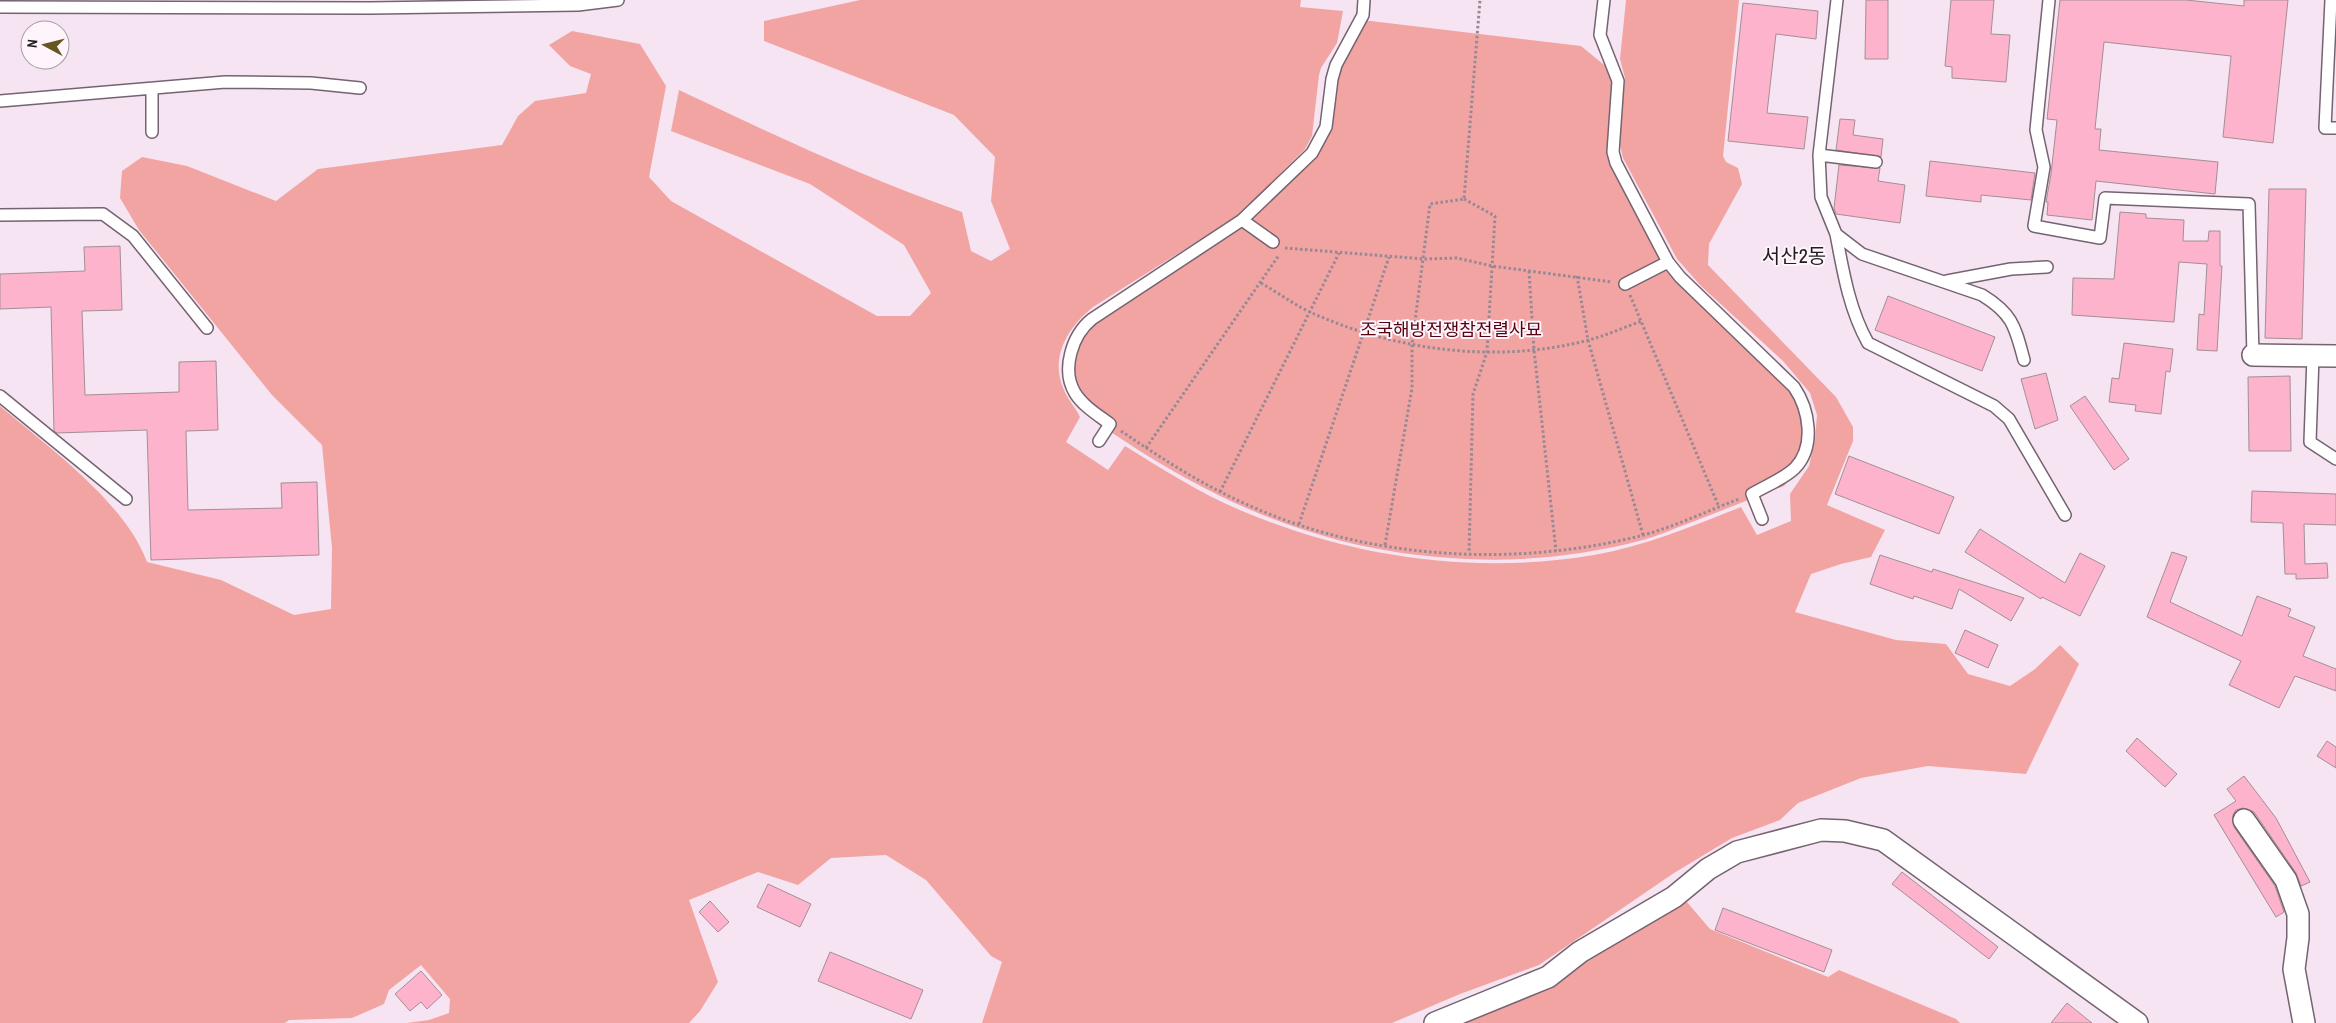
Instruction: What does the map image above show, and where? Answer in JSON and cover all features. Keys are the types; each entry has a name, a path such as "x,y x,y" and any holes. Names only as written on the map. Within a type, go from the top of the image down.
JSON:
{"street":[{"path":"2253,355 2336,356"},
{"path":"2244,820 2286,880 2298,914 2298,938 2294,969 2304,1023"},
{"path":"1435,1023 1548,977 1580,952 1674,897 1708,869 1737,852 1821,830 1845,831 1883,840 2137,1023"}],"lane":[{"path":"0,7 370,8 577,3 618,0"},
{"path":"1099,441 1110,424 1086,406 1075,393 1070,382 1070,358 1080,331 1092,319 1242,220 1312,153 1326,127 1332,79 1336,65 1363,15 1364,0"},
{"path":"1604,0 1600,35 1618,81 1613,152 1616,163 1668,262 1680,277 1783,375 1801,398 1806,412 1808,431 1804,455 1795,468 1752,494 1762,519"},
{"path":"1837,0 1819,155 1821,197 1836,234 1845,282 1859,326 1868,343 1994,406 2009,419 2065,515"},
{"path":"2049,0 2036,130 2044,168 2034,226 2100,238 2105,198 2249,204 2253,355"},
{"path":"2332,0 2325,128 2336,128"},
{"path":"0,101 225,82 311,83 360,88"},
{"path":"152,88 152,132"},
{"path":"1819,155 1876,162"},
{"path":"0,215 104,214 132,236 208,328"},
{"path":"1242,220 1273,242"},
{"path":"1836,234 1862,254 1945,281 1982,295 1999,305 2015,325 2024,360"},
{"path":"1625,284 1668,262"},
{"path":"1945,281 2010,269 2047,267"},
{"path":"2314,356 2310,442 2336,459"},
{"path":"0,396 126,498"}],"path":[{"path":"1464,199 1480,0"},
{"path":"1385,545 1412,388 1412,345 1430,204 1464,199 1495,216 1487,352 1473,394 1469,553"},
{"path":"1273,242 1284,248 1339,253 1424,259 1457,258 1492,266 1625,284 1719,507"},
{"path":"1146,448 1284,248"},
{"path":"1220,492 1339,253"},
{"path":"1299,524 1389,256"},
{"path":"1529,271 1534,350 1556,551"},
{"path":"1577,276 1588,340 1643,535"},
{"path":"1261,283 1309,312 1363,333 1412,345 1487,352 1534,350 1588,340 1642,321"},
{"path":"1110,424 1220,492 1256,509 1343,537 1428,551 1509,554 1597,546 1643,535 1752,494"}],"green space":[{"path":"860,0 1301,0 1300,7 1343,11 1337,43 1321,68 1319,75 1312,136 1305,149 1239,215 1093,307 1069,334 1060,355 1060,378 1066,394 1080,417 1066,442 1108,470 1125,446 1215,499 1288,529 1331,541 1374,551 1418,558 1506,563 1550,561 1613,551 1669,535 1741,507 1757,535 1791,521 1790,494 1809,466 1815,439 1817,415 1810,393 1783,361 1701,286 1677,259 1623,158 1619,141 1625,78 1620,59 1626,0 1739,0 1723,156 1726,162 1738,168 1742,184 1709,244 1708,265 1836,397 1853,427 1853,441 1827,505 1885,530 1871,557 1811,574 1795,612 1896,640 1946,644 1968,674 2010,686 2035,669 2060,645 2079,664 2026,774 1928,766 1861,778 1798,803 1780,820 1732,838 1674,873 1539,965 1460,994 1392,1023 982,1023 1002,962 991,956 926,880 886,855 831,858 798,885 758,872 689,900 718,982 700,1011 689,1023 407,1023 429,1020 449,1013 450,999 421,965 389,990 384,1004 352,1018 289,1020 285,1023 0,1023 0,406 62,458 103,497 136,540 147,562 221,580 294,615 331,609 332,548 322,445 272,395 139,230 120,198 122,171 142,157 187,166 276,201 318,169 502,145 518,116 535,101 586,93 591,74 570,66 549,45 572,31 640,44 666,86 649,177 671,201 877,316 910,316 931,293 904,245 810,184 671,131 679,90 854,170 962,212 971,251 991,261 1010,249 991,201 995,157 954,115 764,41 764,21"},
{"name":"조국해방전쟁참전렬사묘","path":"1354,19 1581,46 1620,78 1616,153 1671,260 1684,275 1786,370 1806,396 1812,419 1809,444 1798,467 1784,486 1654,537 1600,550 1533,558 1489,560 1434,557 1385,550 1338,540 1309,532 1253,511 1174,472 1083,412 1067,389 1064,377 1065,353 1069,341 1076,330 1092,312 1240,217 1309,152 1323,127 1330,62"},
{"path":"1686,901 1710,929 1828,977 1839,970 1956,1019 1960,1023 1455,1023 1577,964"}],"building":[{"path":"1866,0 1888,0 1888,59 1865,59"},
{"path":"1951,0 1994,0 1991,34 2010,35 2006,82 1952,78 1952,67 1945,66"},
{"path":"2060,0 2186,0 2244,6 2244,0 2288,0 2273,143 2223,137 2231,56 2104,42 2095,129 2101,129 2099,150 2218,162 2215,194 2096,181 2092,220 2047,215 2048,202 2046,202 2057,120 2047,119"},
{"path":"1743,3 1818,11 1816,39 1776,34 1767,113 1808,117 1804,149 1728,141"},
{"path":"1840,119 1855,120 1853,135 1883,139 1881,157 1836,150"},
{"path":"1930,161 2035,173 2031,200 1981,195 1981,202 1926,196"},
{"path":"1839,165 1880,168 1878,181 1905,185 1900,223 1836,214 1834,208"},
{"path":"2269,189 2306,189 2302,339 2265,338"},
{"path":"2120,212 2146,214 2146,218 2184,220 2183,241 2208,241 2209,231 2220,231 2220,266 2222,266 2217,351 2197,350 2199,314 2204,315 2207,264 2179,262 2174,322 2072,315 2073,278 2114,279"},
{"path":"120,246 122,310 82,311 85,395 179,392 179,362 216,361 218,430 186,431 188,510 282,508 281,483 317,482 319,555 151,560 147,430 57,433 54,431 51,307 0,309 0,274 85,271 84,247"},
{"path":"1888,296 1995,337 1982,371 1875,330"},
{"path":"2124,343 2173,349 2170,372 2166,371 2161,414 2135,411 2136,405 2109,402 2112,378 2119,379"},
{"path":"2046,373 2058,420 2035,429 2021,379"},
{"path":"2290,376 2291,451 2249,451 2248,377"},
{"path":"2085,396 2129,459 2114,470 2070,406"},
{"path":"1849,456 1954,497 1939,534 1835,494"},
{"path":"2252,491 2336,494 2336,525 2304,524 2305,564 2327,563 2328,578 2296,579 2296,574 2285,574 2283,523 2251,522"},
{"path":"1980,529 2065,583 2080,553 2105,566 2080,616 2042,597 2041,599 1965,552"},
{"path":"2172,552 2187,557 2170,602 2242,636 2257,596 2291,609 2288,616 2315,627 2303,656 2336,669 2336,691 2295,676 2279,708 2229,685 2241,661 2147,617"},
{"path":"1880,555 1932,572 1933,569 2024,598 2011,621 1959,589 1952,609 1914,596 1913,599 1870,584"},
{"path":"1965,630 1998,645 1988,668 1955,653"},
{"path":"2137,738 2177,774 2165,787 2126,751"},
{"path":"2327,741 2336,747 2336,768 2317,756"},
{"path":"2244,776 2276,818 2310,882 2301,886 2296,873 2254,812 2243,808 2236,810 2233,815 2234,827 2275,886 2284,912 2276,917 2214,815 2236,801 2227,789"},
{"path":"1902,872 1998,947 1989,959 1892,884"},
{"path":"768,884 811,904 800,927 757,907"},
{"path":"710,901 729,922 718,932 699,912"},
{"path":"1723,908 1832,950 1824,972 1715,930"},
{"path":"830,952 923,990 911,1019 818,981"},
{"path":"421,971 442,995 427,1009 421,1002 410,1011 395,994"},
{"path":"2067,1003 2092,1023 2051,1023"}],"district":[{"name":"서산2동","path":"1794,255"}]}
